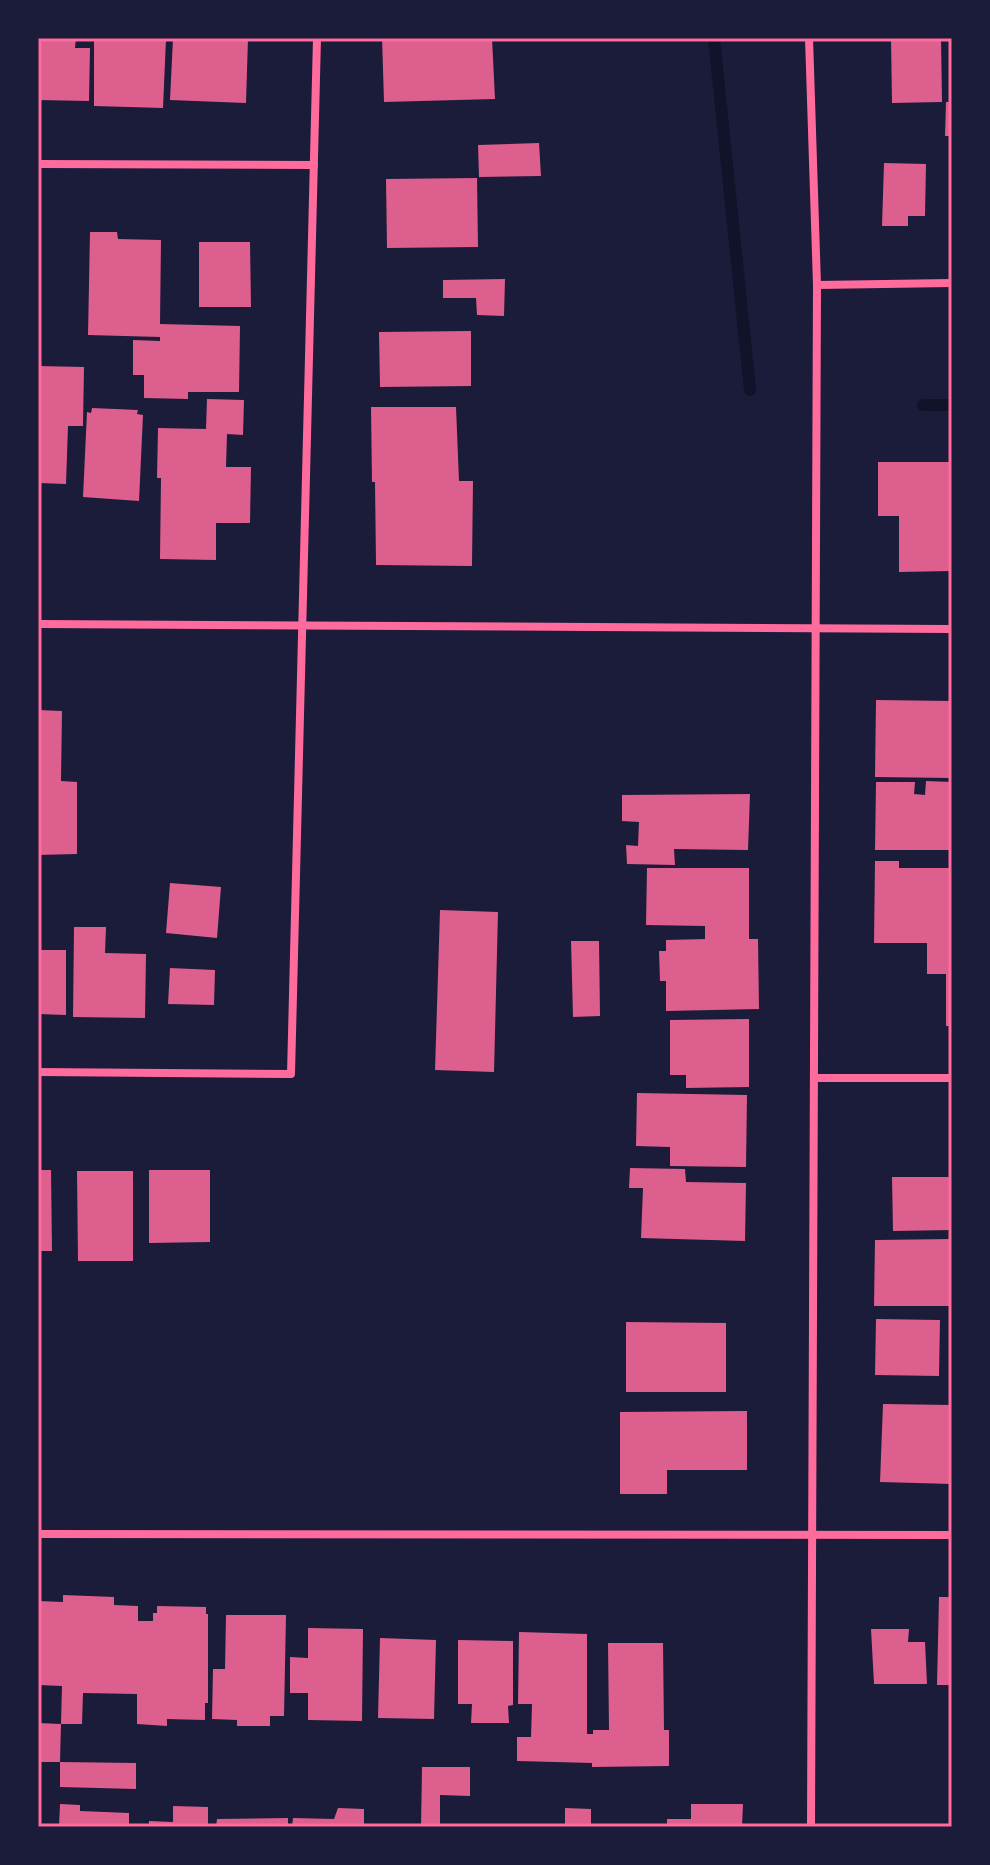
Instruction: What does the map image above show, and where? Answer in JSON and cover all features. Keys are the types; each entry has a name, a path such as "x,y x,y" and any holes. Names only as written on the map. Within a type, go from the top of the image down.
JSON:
{"street":[{"path":"38,1072 291,1074 317,38"},
{"path":"809,38 817,285 811,1827"},
{"path":"38,164 314,165"},
{"path":"817,285 952,283"},
{"path":"38,624 952,629"},
{"path":"814,1078 952,1078"},
{"path":"38,1534 952,1535"}],"building":[{"path":"38,38 76,38 75,48 90,48 89,101 38,100"},
{"path":"94,38 166,39 163,108 94,106"},
{"path":"173,38 248,38 246,103 170,100"},
{"path":"382,38 492,38 495,99 384,102"},
{"path":"891,38 941,38 942,102 892,103"},
{"path":"946,102 952,102 952,136 945,136"},
{"path":"539,143 541,176 479,177 478,145"},
{"path":"884,163 926,164 925,216 908,216 908,226 882,226"},
{"path":"477,178 478,247 387,248 386,179"},
{"path":"90,232 117,232 118,239 161,240 160,324 240,326 239,392 188,392 188,399 144,398 144,375 133,375 133,340 160,341 160,337 88,335"},
{"path":"199,242 250,242 251,307 199,307"},
{"path":"505,279 504,316 477,315 476,298 443,298 443,280"},
{"path":"471,331 471,386 380,387 379,332"},
{"path":"38,366 84,367 83,426 68,426 66,484 38,483"},
{"path":"207,399 244,400 243,435 227,434 226,467 251,467 250,523 216,523 216,560 160,559 158,428 206,429"},
{"path":"371,407 456,407 459,481 473,481 472,566 376,565"},
{"path":"92,408 138,410 137,414 143,415 139,501 83,497 87,412 91,413"},
{"path":"878,462 952,462 952,571 899,572 899,516 878,516"},
{"path":"876,700 952,701 952,778 875,777"},
{"path":"38,710 62,711 61,781 77,782 77,854 38,855"},
{"path":"926,781 952,782 952,850 875,850 876,782 915,782 914,794 925,795"},
{"path":"750,794 748,850 674,849 675,865 627,864 626,845 638,846 639,822 622,821 622,795"},
{"path":"875,861 899,861 899,868 952,868 952,1026 946,1026 946,974 927,974 927,943 874,943"},
{"path":"647,868 749,868 749,939 758,939 759,1009 666,1011 666,981 660,981 659,951 666,951 666,940 705,939 705,926 646,925"},
{"path":"170,883 221,887 217,938 166,933"},
{"path":"440,910 498,912 494,1072 435,1070"},
{"path":"74,927 106,927 105,953 146,954 145,1018 73,1017"},
{"path":"571,941 599,941 600,1016 573,1017"},
{"path":"38,950 66,950 66,1015 38,1014"},
{"path":"170,968 215,970 214,1005 168,1004"},
{"path":"749,1019 749,1087 686,1088 686,1075 670,1075 670,1020"},
{"path":"637,1093 747,1095 746,1167 670,1166 670,1147 636,1146"},
{"path":"630,1168 685,1169 686,1182 746,1183 745,1241 641,1238 643,1188 629,1188"},
{"path":"38,1170 51,1170 52,1251 38,1251"},
{"path":"149,1170 210,1170 210,1242 149,1243"},
{"path":"77,1171 133,1171 133,1261 78,1261"},
{"path":"892,1177 952,1177 952,1230 893,1231"},
{"path":"952,1239 952,1306 874,1306 875,1240"},
{"path":"876,1319 940,1320 939,1376 875,1375"},
{"path":"626,1322 726,1323 726,1392 626,1392"},
{"path":"883,1404 952,1405 952,1484 880,1482"},
{"path":"747,1411 747,1470 667,1470 667,1494 620,1494 620,1412"},
{"path":"63,1595 114,1597 114,1605 138,1606 138,1621 153,1621 157,1606 206,1607 208,1703 205,1703 205,1720 167,1719 167,1726 137,1724 137,1694 83,1693 82,1724 61,1724 62,1686 38,1685 38,1601 63,1602"},
{"path":"939,1597 952,1597 952,1685 937,1685"},
{"path":"226,1615 286,1615 284,1716 270,1716 270,1726 237,1726 237,1720 212,1719 213,1669 225,1669"},
{"path":"308,1628 363,1629 362,1721 308,1720 308,1693 290,1693 290,1657 308,1658"},
{"path":"871,1629 909,1629 908,1642 925,1642 927,1684 874,1684"},
{"path":"519,1632 587,1634 587,1734 593,1734 593,1730 609,1730 608,1643 663,1643 664,1730 669,1730 669,1766 592,1767 592,1763 517,1761 517,1737 531,1737 532,1704 518,1704"},
{"path":"380,1638 436,1640 434,1719 378,1718"},
{"path":"458,1640 513,1641 513,1705 508,1706 509,1723 471,1723 472,1704 458,1704"},
{"path":"38,1723 61,1724 60,1762 38,1762"},
{"path":"60,1762 136,1763 136,1789 60,1787"},
{"path":"422,1767 470,1767 470,1796 440,1795 440,1827 421,1827"},
{"path":"60,1804 80,1805 80,1811 129,1813 129,1827 59,1827"},
{"path":"691,1804 743,1804 742,1827 667,1827 667,1819 691,1819"},
{"path":"173,1806 208,1807 208,1827 149,1827 149,1821 173,1822"},
{"path":"338,1808 364,1809 364,1827 292,1827 293,1818 334,1819"},
{"path":"565,1808 591,1809 591,1827 565,1827"},
{"path":"288,1818 288,1827 216,1827 217,1819"}],"waterway":[{"path":"714,38 750,390"},
{"path":"923,405 952,405"}]}
